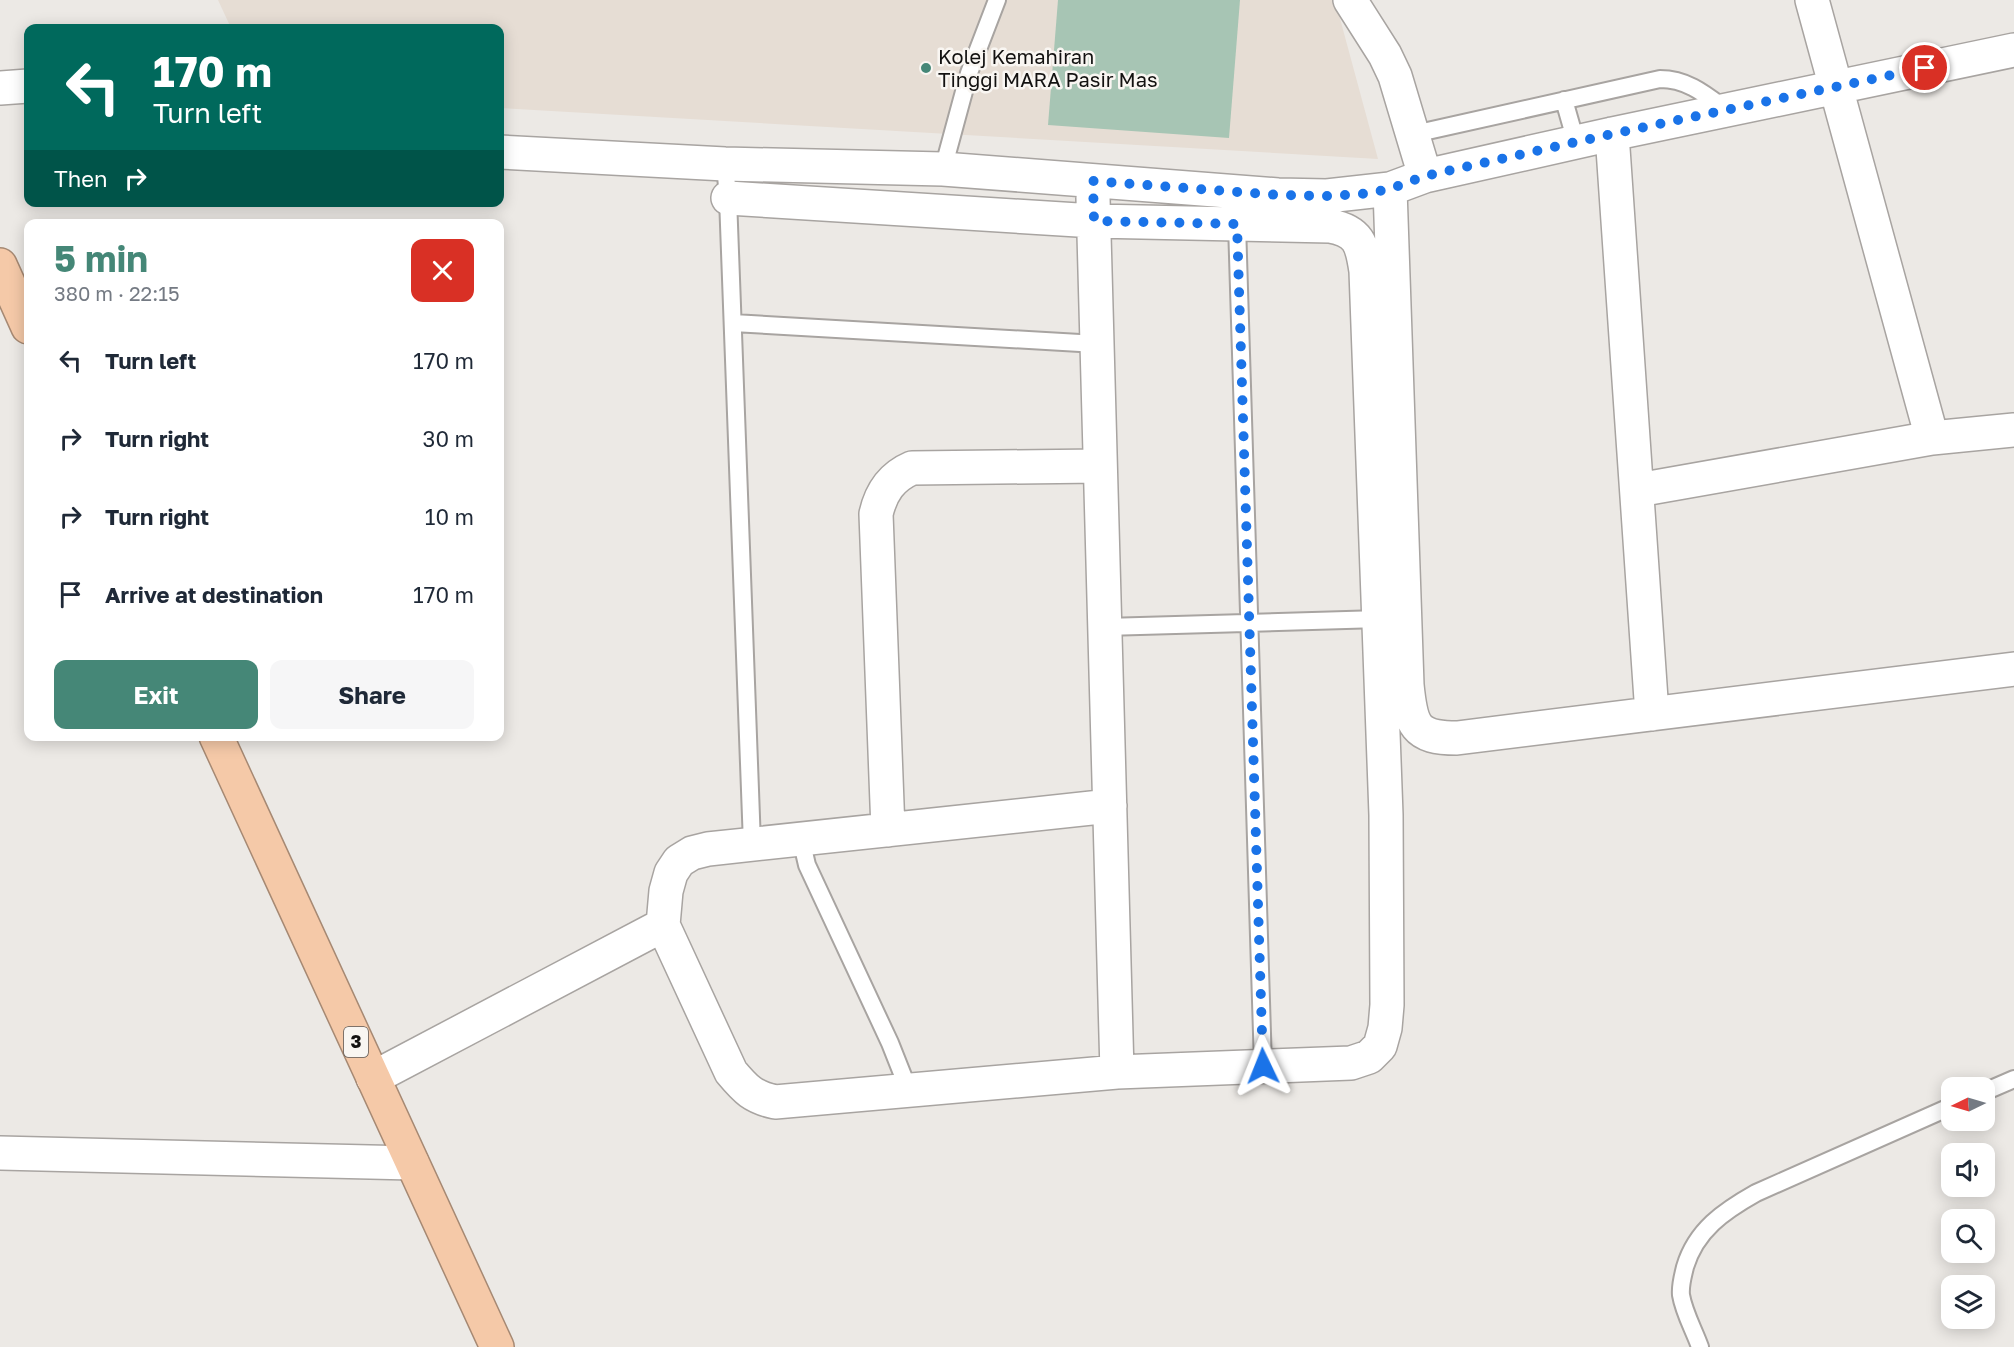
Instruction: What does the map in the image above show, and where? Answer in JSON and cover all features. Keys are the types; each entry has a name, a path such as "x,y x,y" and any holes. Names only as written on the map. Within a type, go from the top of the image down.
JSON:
{"highway":[{"path":"0,265 24,318"},
{"name":"3","path":"218,741 497,1347"}],"street":[{"path":"1350,0 1385,55 1395,76 1425,176"},
{"path":"1812,0 1932,438"},
{"path":"504,152 725,165 943,169 1298,196 1327,196 1390,189 1425,176 1576,142 2014,50"},
{"path":"0,88 24,86"},
{"path":"1612,134 1652,714"},
{"path":"1093,181 1117,1072"},
{"path":"1390,189 1407,685 1413,720 1421,731 1436,738 1458,738 2014,669"},
{"path":"728,198 1094,221 1341,228 1351,231 1363,251 1366,270 1380,619 1386,815 1387,1005 1380,1046 1369,1057 1351,1063 1117,1072 775,1102 760,1099 746,1090 731,1072 663,925 666,891 671,873 680,861 700,851 752,844 1110,806"},
{"path":"1638,490 1932,438 2014,430"},
{"path":"888,830 876,514 879,498 889,483 900,473 912,468 1100,466"},
{"path":"373,1078 663,925"},
{"path":"0,1153 412,1163"}],"lane":[{"path":"943,169 969,73 997,0"},
{"path":"1414,134 1650,81 1668,79 1698,89 1726,110"},
{"path":"1564,100 1576,142"},
{"path":"725,165 752,844"},
{"path":"1237,224 1263,1066"},
{"path":"733,323 1097,344"},
{"path":"1105,627 1380,619"},
{"path":"801,839 807,865 890,1042 909,1091"},
{"path":"1995,1087 2014,1079"},
{"path":"1700,1347 1684,1307 1681,1282 1698,1238 1712,1222 1756,1192 1941,1111"}],"shaded area":[{"name":"Kolej Kemahiran Tinggi MARA Pasir Mas","path":"218,0 1335,0 1378,159 504,108 504,24 229,24"}],"green space":[{"path":"1058,0 1240,0 1229,138 1048,125"}],"place":[{"name":"Kolej Kemahiran Tinggi MARA Pasir Mas","path":"926,68"}],"route":[{"path":"1263,1066 1237,224 1094,221 1093,181 1278,195 1362,194 1390,189 1425,176 1612,134 1925,68"}]}
